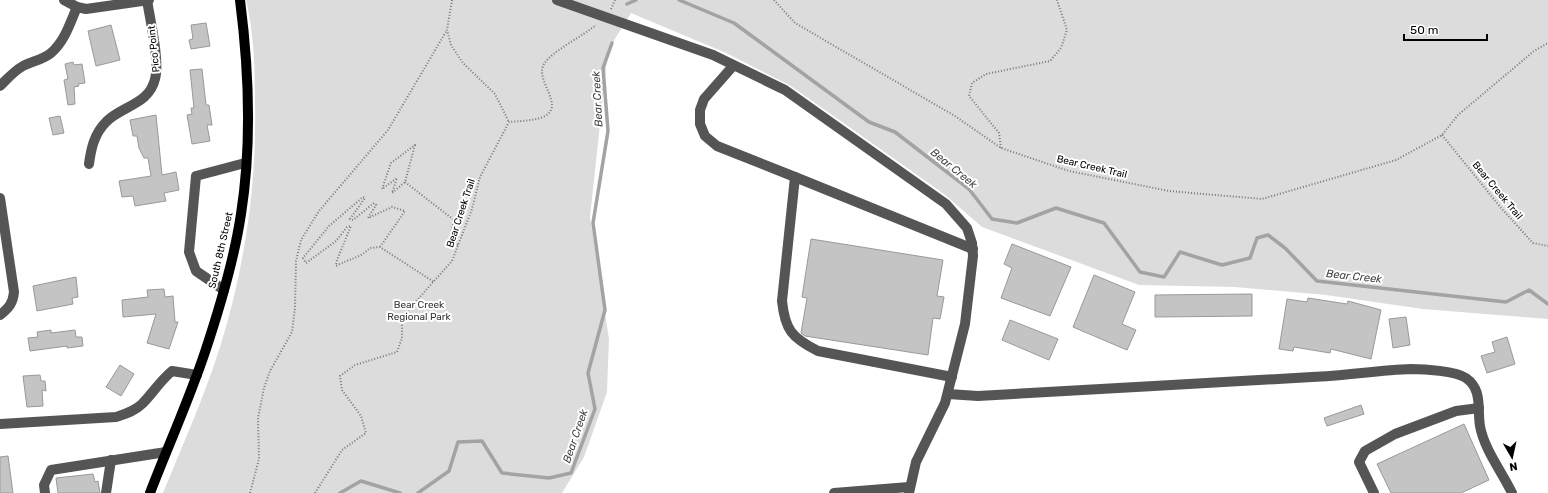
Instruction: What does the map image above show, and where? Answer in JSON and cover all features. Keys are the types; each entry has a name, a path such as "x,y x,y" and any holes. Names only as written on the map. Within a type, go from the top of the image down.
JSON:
{"main road":[{"name":"South 8th Street","path":"150,493 197,375 232,262 241,214 245,163 247,92 246,56 240,0"}],"street":[{"path":"64,0 77,7 96,8 143,0"},
{"name":"Pico Point","path":"89,164 91,147 98,132 106,122 142,100 150,91 155,80 156,67 143,0"},
{"path":"557,0 713,55 785,90 946,204 967,228 971,235 973,249 965,324 948,394 938,420 916,462 909,490 834,493"},
{"path":"0,86 13,73 24,66 40,60 55,49 66,32 77,7"},
{"path":"733,66 704,99 700,110 700,124 705,136 717,146 973,249"},
{"path":"224,290 196,271 189,252 196,176 245,163"},
{"path":"795,177 782,301 783,313 791,332 799,342 818,350 952,377"},
{"path":"0,198 14,292 13,300 8,308 0,315"},
{"path":"948,394 993,396 1324,377 1412,369 1444,372 1464,377 1474,385 1479,408 1480,426 1486,446 1502,470 1512,493"},
{"path":"0,424 116,417 142,405 160,382 172,371 197,375"},
{"path":"1374,493 1359,462 1365,451 1395,434 1456,411 1479,408"},
{"path":"45,493 44,485 51,470 166,452"},
{"path":"106,493 111,460"}],"path":[{"path":"250,493 259,459 258,418 264,388 270,371 292,332 295,308 296,261 301,240 319,211 388,130 447,30 452,0"},
{"path":"447,30 451,45 463,63 495,94 509,122 542,117 548,114 552,97 543,81 541,71 544,64 552,55 583,36 607,17 616,0"},
{"name":"Bear Creek Trail","path":"774,0 795,23 955,116 1001,148 1069,170 1169,191 1262,199 1396,160 1442,135 1458,115 1534,51 1548,43"},
{"path":"1001,148 999,133 969,96 972,83 986,74 1050,61 1061,48 1067,30 1057,0"},
{"name":"Bear Creek Trail","path":"315,493 342,450 366,433 361,416 342,390 340,376 355,365 397,352 402,338 402,317 452,261 472,209 480,176 509,122"},
{"name":"Bear Creek Trail","path":"1442,135 1501,208 1533,243 1548,246"},
{"path":"415,145 407,175 405,182 392,193 397,178 382,189 391,163 415,145"},
{"path":"405,182 454,220 450,238 458,245"},
{"path":"380,247 404,211 392,207 368,218 376,205 374,203 353,220 350,218 365,198 363,197 329,226 303,258 306,263 336,241 347,227 351,226 336,266 349,259 362,257 370,248 380,247 434,282"}],"green space":[{"name":"Bear Creek Regional Park","path":"246,0 1548,0 1548,319 1423,309 1326,295 1235,287 1139,285 982,227 944,194 791,86 726,53 631,13 608,50 590,217 609,339 607,392 584,457 562,493 163,493 194,419 215,363 237,284 243,254 251,194 255,133 254,51"}],"building":[{"path":"206,23 210,46 191,49 189,40 193,39 191,25"},
{"path":"111,25 120,60 96,66 88,31"},
{"path":"73,62 74,65 82,64 85,83 78,84 79,86 74,87 75,104 68,105 64,80 68,79 65,64"},
{"path":"202,69 206,105 209,105 212,125 207,125 210,141 192,144 187,115 192,114 191,108 194,108 190,70"},
{"path":"156,115 162,175 176,172 179,190 164,193 166,201 135,206 133,196 122,197 119,181 151,176 148,158 144,158 139,148 137,136 133,136 130,120"},
{"path":"60,116 64,133 53,135 49,118"},
{"path":"811,239 943,260 937,296 944,297 940,319 933,318 928,355 805,336 801,333 807,298 802,297"},
{"path":"1012,244 1071,267 1050,316 1001,298 1012,268 1004,264"},
{"path":"1094,275 1135,292 1122,324 1136,330 1127,350 1073,327"},
{"path":"76,277 78,297 72,298 73,304 37,311 33,286"},
{"path":"164,289 165,297 173,296 175,322 178,322 169,349 147,343 156,314 123,317 122,300 148,297 147,290"},
{"path":"1252,294 1252,316 1155,317 1155,295"},
{"path":"1308,298 1347,304 1348,301 1381,310 1371,359 1331,349 1330,353 1294,347 1293,351 1279,349 1287,299 1307,302"},
{"path":"1406,317 1410,345 1393,348 1389,319"},
{"path":"1010,320 1058,339 1049,360 1002,340"},
{"path":"51,330 51,333 75,330 76,337 82,337 83,346 67,348 67,346 30,351 28,338 38,337 37,332"},
{"path":"1507,337 1515,364 1487,373 1481,356 1495,352 1492,342"},
{"path":"120,365 134,374 121,396 106,387"},
{"path":"40,375 41,381 45,381 46,391 42,390 43,406 27,407 23,376"},
{"path":"1361,405 1364,414 1327,426 1324,418"},
{"path":"1464,424 1489,480 1461,493 1391,493 1377,464"},
{"path":"8,456 13,493 0,493 0,457"},
{"path":"93,474 95,482 98,481 100,493 58,493 56,478"}],"waterway":[{"name":"Bear Creek","path":"627,4 636,0"},
{"name":"Bear Creek","path":"679,0 734,23 869,122 895,132 969,189 992,219 1017,223 1056,208 1104,223 1140,272 1164,277 1180,252 1222,265 1250,258 1257,238 1268,235 1285,248 1317,281 1506,302 1529,290 1548,304"},
{"name":"Bear Creek","path":"418,493 449,471 458,442 482,441 502,473 549,478 571,473 595,409 588,373 605,310 593,223 608,131 603,68 612,43"},
{"name":"Bear Creek","path":"340,493 361,481 400,493"}]}
